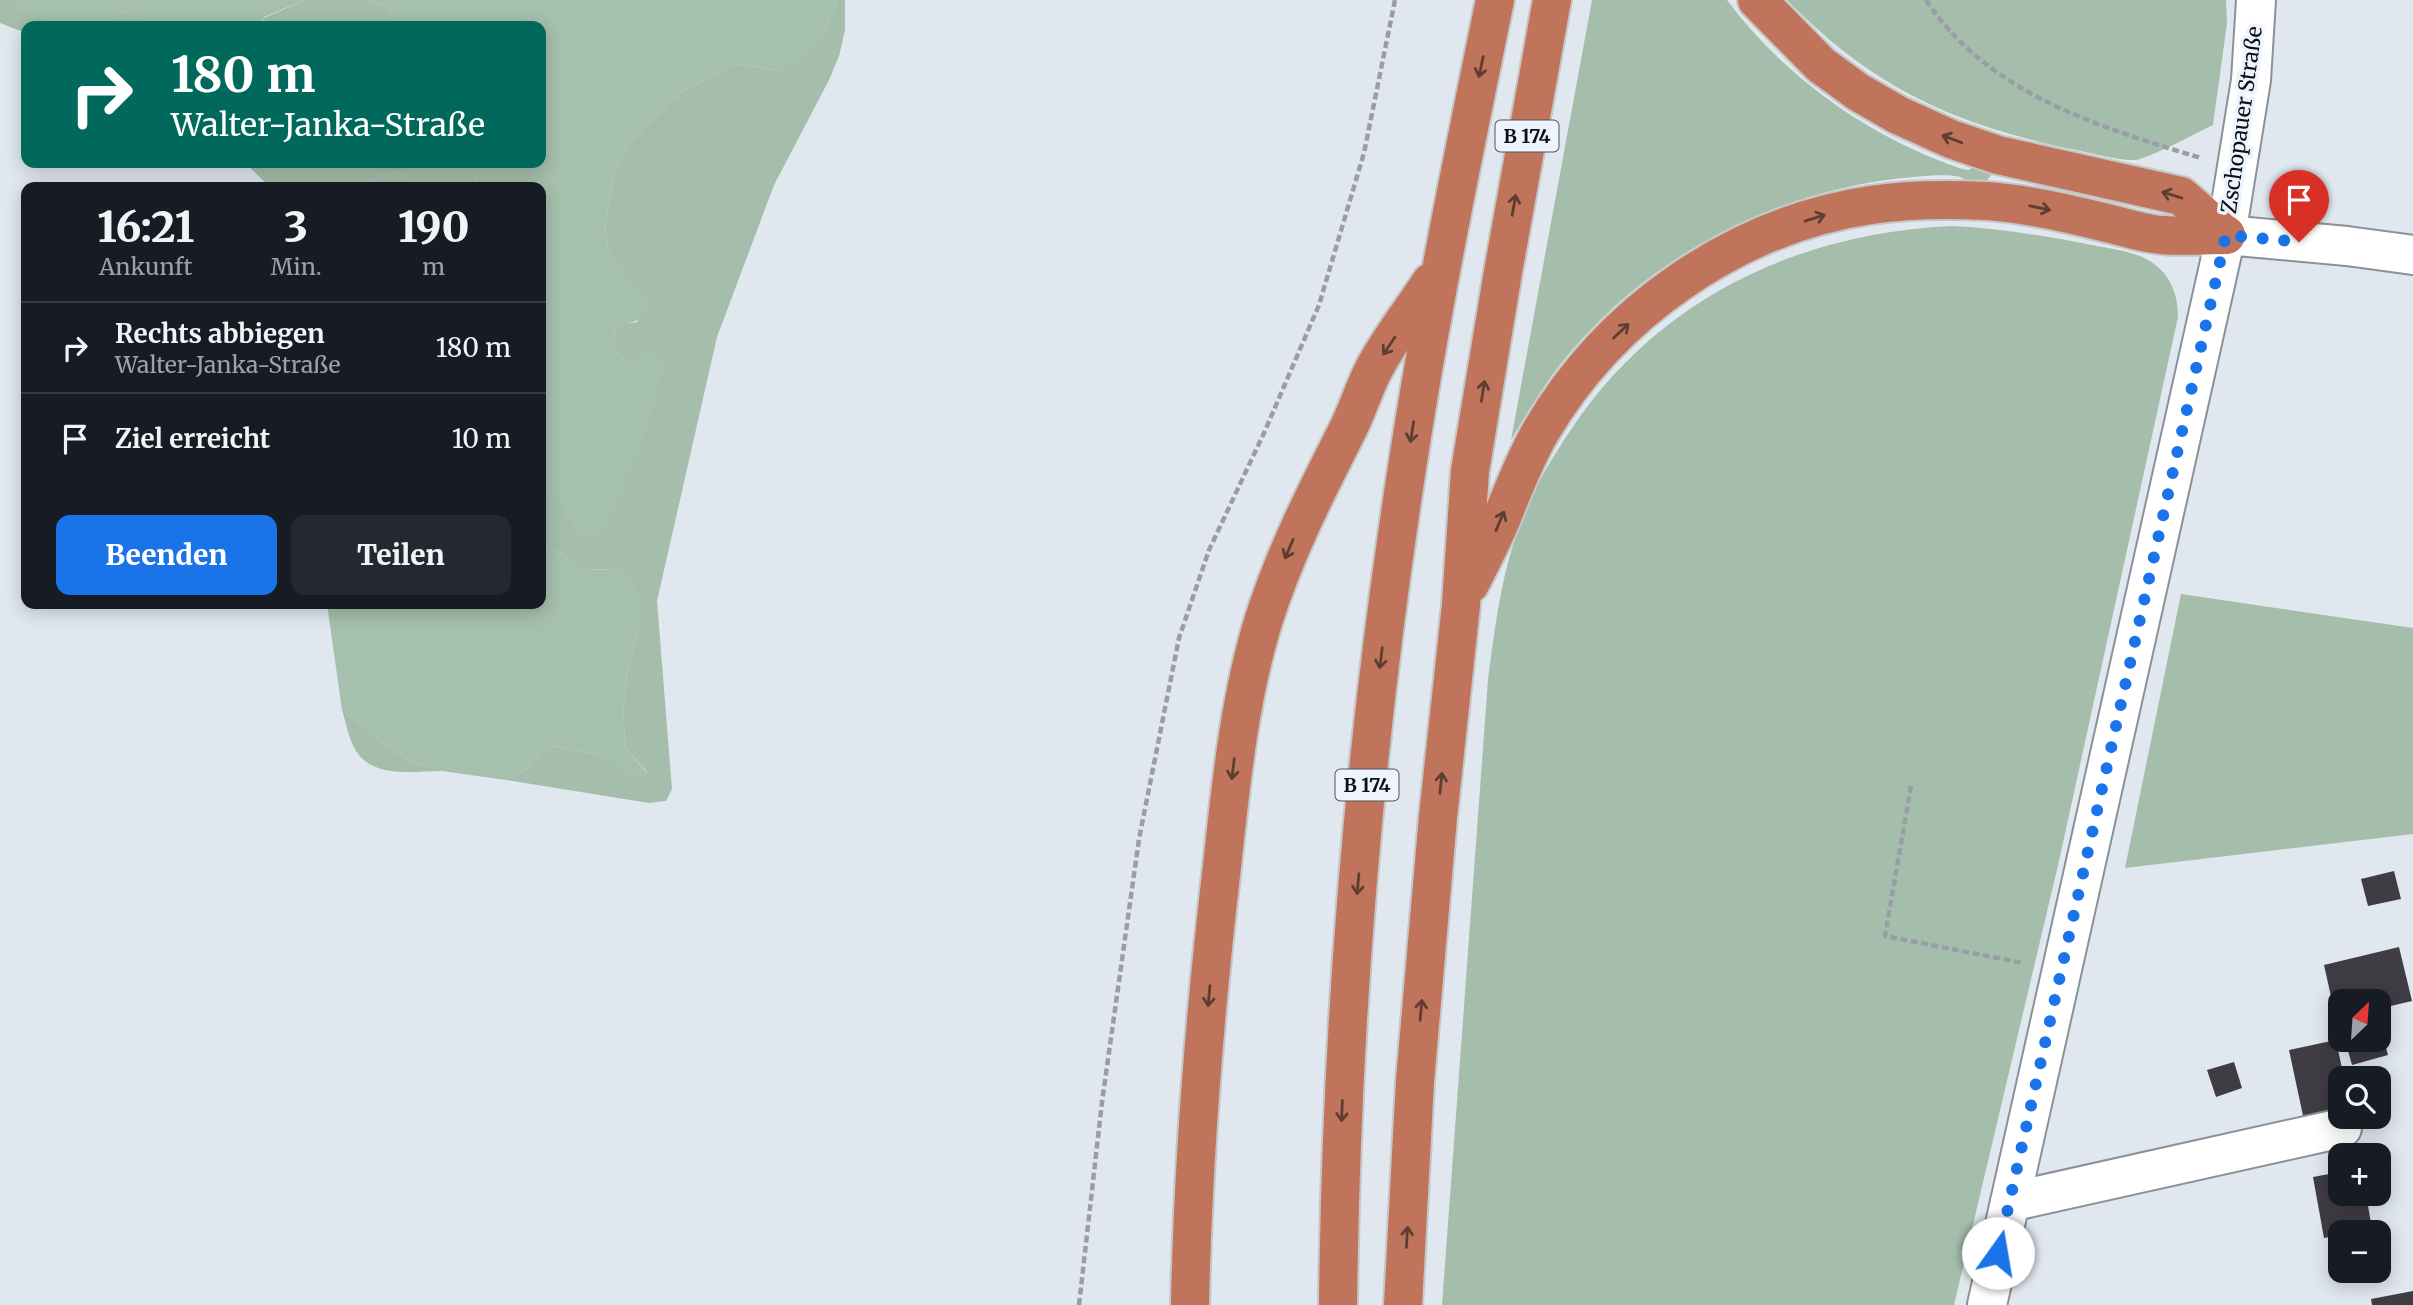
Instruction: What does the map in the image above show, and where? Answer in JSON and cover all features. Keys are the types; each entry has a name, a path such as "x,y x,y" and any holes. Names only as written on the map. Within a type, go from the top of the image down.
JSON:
{"highway":[{"name":"B 174","path":"1338,1305 1344,1074 1368,772 1399,519 1440,268 1495,0"},
{"name":"B 174","path":"1403,1305 1418,1053 1438,817 1461,605 1469,471 1552,0"},
{"path":"1757,0 1821,65 1898,116 1951,139 1998,155 2181,195 2226,235"},
{"path":"1461,605 1524,463 1541,431 1580,375 1603,347 1653,301 1711,261 1748,242 1785,227 1856,208 1905,201 1944,200 2031,205 2162,236 2226,235"},
{"path":"1190,1305 1199,1115 1214,931 1234,758 1248,682 1262,625 1282,564 1304,514 1351,424 1375,367 1440,268"}],"street":[{"name":"Zschopauer Straße","path":"1987,1305 2226,235 2251,80 2256,0"},
{"path":"2226,235 2413,255"},
{"path":"2010,1202 2338,1129"}],"path":[{"path":"1079,1305 1102,1102 1137,853 1179,638 1209,550 1264,433 1319,305 1364,153 1395,0"},
{"path":"1926,0 1954,37 1977,58 2033,96 2112,131 2236,169"},
{"path":"1911,786 1885,936 2062,971"}],"green space":[{"path":"0,0 15,0 26,13 78,21 21,21 21,31 0,23"},
{"path":"15,0 305,0 264,17 261,21 144,21 133,10 121,12 109,21 49,21 26,13"},
{"path":"305,0 367,0 386,7 393,21 262,21"},
{"path":"367,0 837,0 821,40 805,61 780,71 734,64 682,92 631,141 614,174 605,224 608,250 647,299 649,313 615,330 613,348 623,358 650,352 661,357 664,369 639,456 603,530 592,540 577,538 564,510 546,493 546,182 477,182 470,168 546,168 546,21 393,21 386,7"},
{"path":"837,0 845,0 845,30 839,56 774,185 717,337 657,601 672,789 666,801 649,803 506,780 528,768 541,752 555,746 599,755 640,780 647,772 626,748 623,712 627,674 640,622 622,569 581,570 564,555 546,546 546,493 565,508 572,520 623,358 613,348 615,330 623,324 638,322 623,270 608,250 605,224 614,174 631,141 682,92 734,64 780,71 821,40"},
{"path":"1592,0 1727,0 1775,55 1832,102 1895,140 1928,156 1962,169 1969,170 1974,165 1991,175 1984,184 1940,175 1855,185 1809,197 1722,232 1643,283 1607,314 1556,370 1511,440"},
{"path":"1787,0 2226,0 2227,23 2213,125 2161,151 2135,160 2112,158 2028,139 1952,114 1883,79 1819,30"},
{"path":"133,10 144,20 109,21 121,12"},
{"path":"250,168 470,168 477,182 409,182 403,173 394,172 369,182 265,182"},
{"path":"394,172 403,173 409,182 369,182"},
{"path":"1952,226 2040,236 2136,255 2157,266 2168,278 2174,292 2178,317 2059,861 1954,1305 1442,1305 1488,680 1503,582 1513,544 1530,500 1570,431 1605,385 1645,344 1688,310 1736,282 1786,259 1839,242 1895,231"},
{"path":"546,546 564,555 581,570 622,569 633,574 640,622 627,674 623,712 626,748 647,773 646,778 640,781 599,755 555,746 541,752 528,768 506,780 442,771 410,761 387,747 342,710 328,609 546,609"},
{"path":"2181,594 2413,628 2413,834 2125,868"},
{"path":"342,710 387,747 410,761 442,771 395,772 373,766 356,751"}],"building":[{"path":"2394,871 2401,899 2368,906 2361,879"},
{"path":"2399,947 2412,1001 2391,1006 2391,989 2329,989 2324,965"},
{"path":"2328,1042 2328,1052 2339,1052 2341,1066 2328,1066 2328,1120 2305,1125 2289,1050"},
{"path":"2348,1052 2387,1052 2388,1055 2352,1065"},
{"path":"2234,1062 2242,1088 2216,1097 2207,1070"},
{"path":"2328,1174 2328,1206 2368,1206 2370,1220 2328,1220 2328,1237 2324,1238 2313,1177"},
{"path":"2413,1291 2413,1305 2372,1305 2371,1299"}],"route":[{"path":"1998,1253 2226,235 2299,242"}]}
